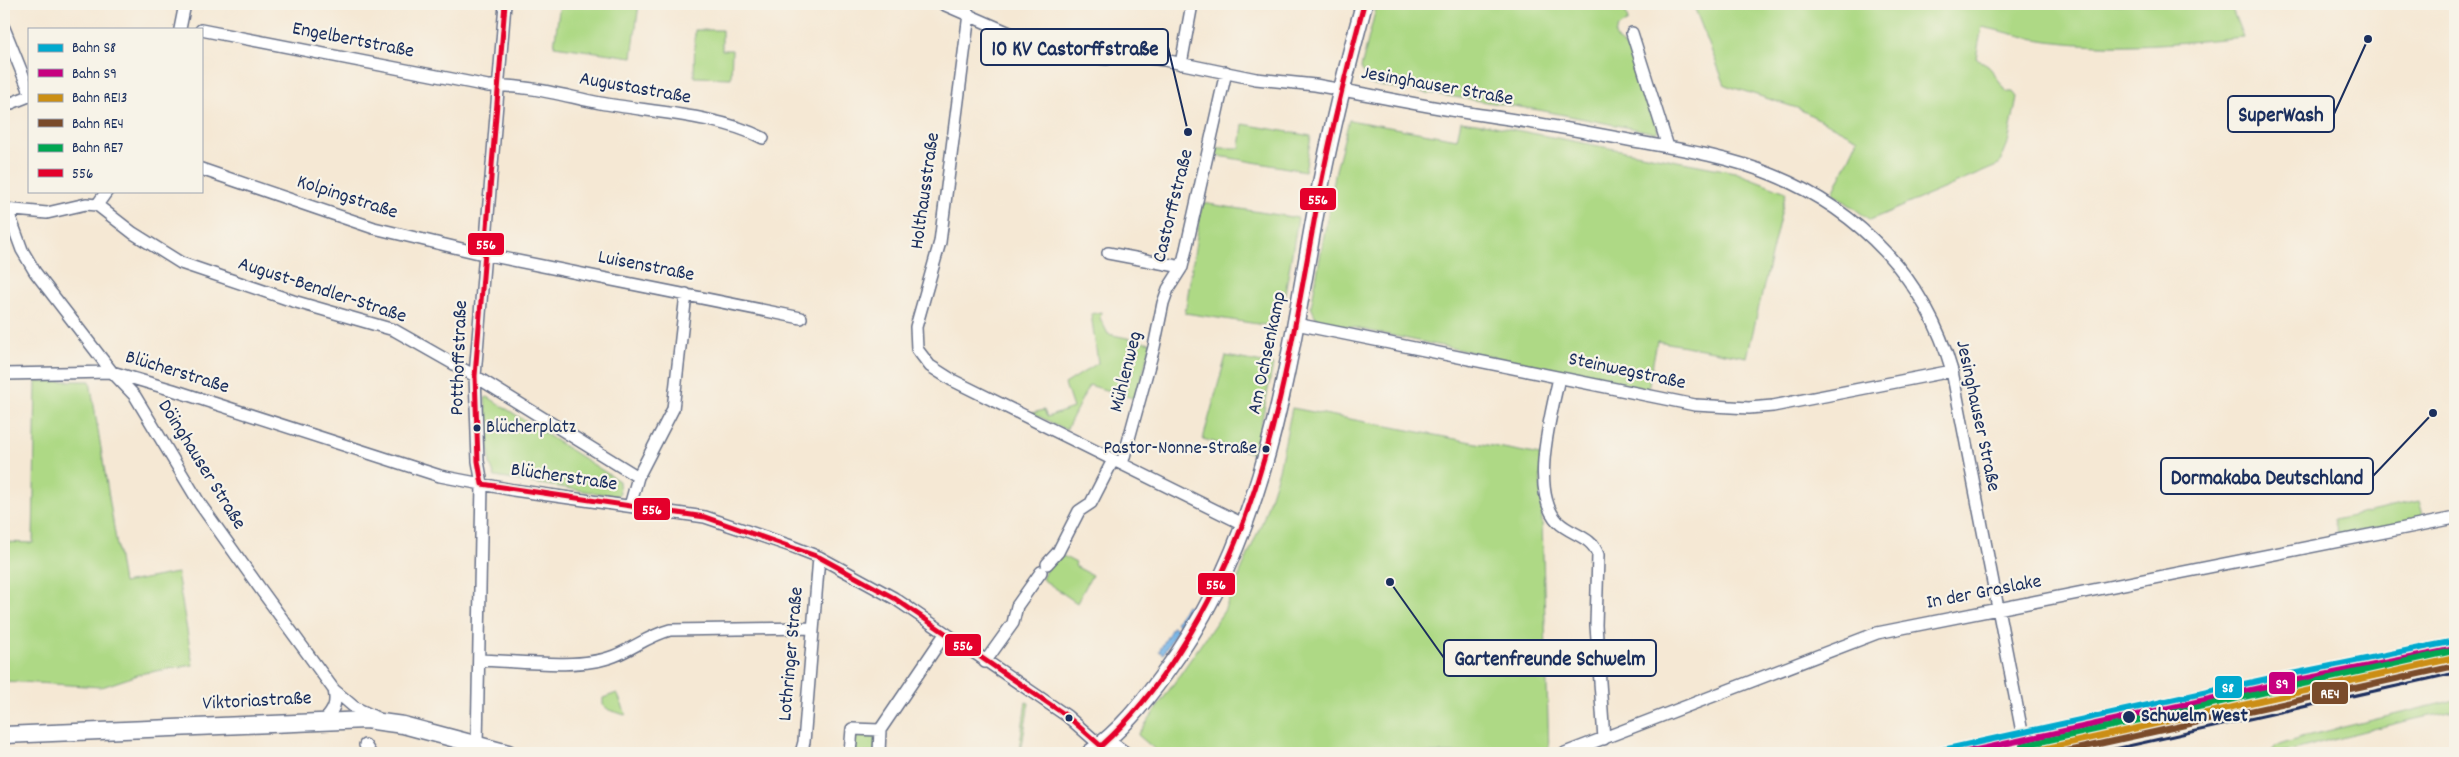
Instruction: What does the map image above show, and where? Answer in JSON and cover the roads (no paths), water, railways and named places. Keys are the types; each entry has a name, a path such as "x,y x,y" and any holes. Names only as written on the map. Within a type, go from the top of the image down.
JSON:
{"main road":[{"name":"Am Ochsenkamp","path":"1100,746 1146,699 1183,648 1226,571 1245,525 1263,474 1296,324 1320,191 1342,90 1364,4"},
{"name":"Viktoriastraße","path":"4,735 325,720 385,722 482,748 508,753"}],"street":[{"path":"181,28 185,4"},
{"name":"Potthoffstraße","path":"482,748 479,660 482,484 478,461 475,376 483,254 505,4"},
{"name":"Jesinghauser Straße","path":"943,4 1012,34 1039,42 1052,41 1068,45 1091,57 1107,59 1120,54 1263,80 1315,85 1668,147 1721,159 1771,174 1825,201 1860,227 1889,255 1912,284 1932,317 1952,371 2021,727"},
{"path":"1181,64 1192,4"},
{"name":"Holthausstraße","path":"969,14 940,242 916,327 917,349 930,366 1001,405 1117,462"},
{"path":"4,28 28,88"},
{"name":"Engelbertstraße","path":"202,30 488,86 498,85"},
{"path":"1632,33 1668,147"},
{"name":"Castorffstraße","path":"1168,289 1182,267 1226,72"},
{"name":"Augustastraße","path":"498,85 510,85 601,103 697,118 747,130 763,138"},
{"path":"4,106 28,96"},
{"name":"Kolpingstraße","path":"202,169 374,228 483,254"},
{"path":"5,209 47,213 86,204 97,205 106,192"},
{"name":"August-Bendler-Straße","path":"97,205 133,233 181,262 219,278 394,330 475,376 638,476"},
{"name":"Döinghauser Straße","path":"5,209 22,250 35,272 112,372 135,396 200,504 334,690 354,707 385,722"},
{"name":"Luisenstraße","path":"483,254 800,318"},
{"path":"1108,254 1182,267"},
{"name":"Mühlenweg","path":"1117,462 1168,289"},
{"path":"630,506 638,476 673,409 686,294"},
{"name":"Steinwegstraße","path":"1296,324 1695,405 1749,408 1773,406 1952,371"},
{"name":"Blücherstraße","path":"4,374 112,372 440,476 705,517 792,546 819,557 894,598 985,662 1067,716 1100,746 1126,753"},
{"path":"1559,378 1547,438 1545,462 1546,504 1562,526 1595,546 1598,555 1596,616 1604,739"},
{"path":"985,662 1013,623 1017,606 1058,552 1079,511 1091,503 1117,462 1245,525"},
{"name":"In der Graslake","path":"1565,753 1877,633 2455,518"},
{"name":"Lothringer Straße","path":"801,753 804,742 819,557"},
{"path":"479,660 570,663 614,656 650,636 670,630 812,628"},
{"path":"879,753 880,730 945,634"},
{"path":"325,720 335,707 334,690"},
{"path":"850,753 852,729 880,730"}],"water":[{"path":"1186,605 1191,607 1181,625 1176,623"},
{"path":"1173,626 1178,629 1163,654 1159,651"}],"tunnel":[{"path":"2021,727 2026,753"}],"railway":[{"path":"2097,753 2455,673"}],"rail line":[{"name":"S8","path":"1929,753 2276,677 2455,641"},
{"name":"S9","path":"1963,753 2278,684 2455,649"},
{"name":"RE7","path":"2022,746 2453,651"},
{"name":"RE13","path":"2024,753 2455,658"},
{"name":"RE4","path":"2058,753 2455,666"}],"place":[{"name":"SuperWash","path":"2368,39"},
{"name":"10 KV Castorffstraße","path":"1188,132"},
{"name":"Dormakaba Deutschland","path":"2433,413"},
{"name":"Blücherplatz","path":"477,428"},
{"name":"Pastor-Nonne-Straße","path":"1266,449"},
{"name":"Gartenfreunde Schwelm","path":"1390,582"},
{"name":"Schwelm West","path":"2129,717"}]}
